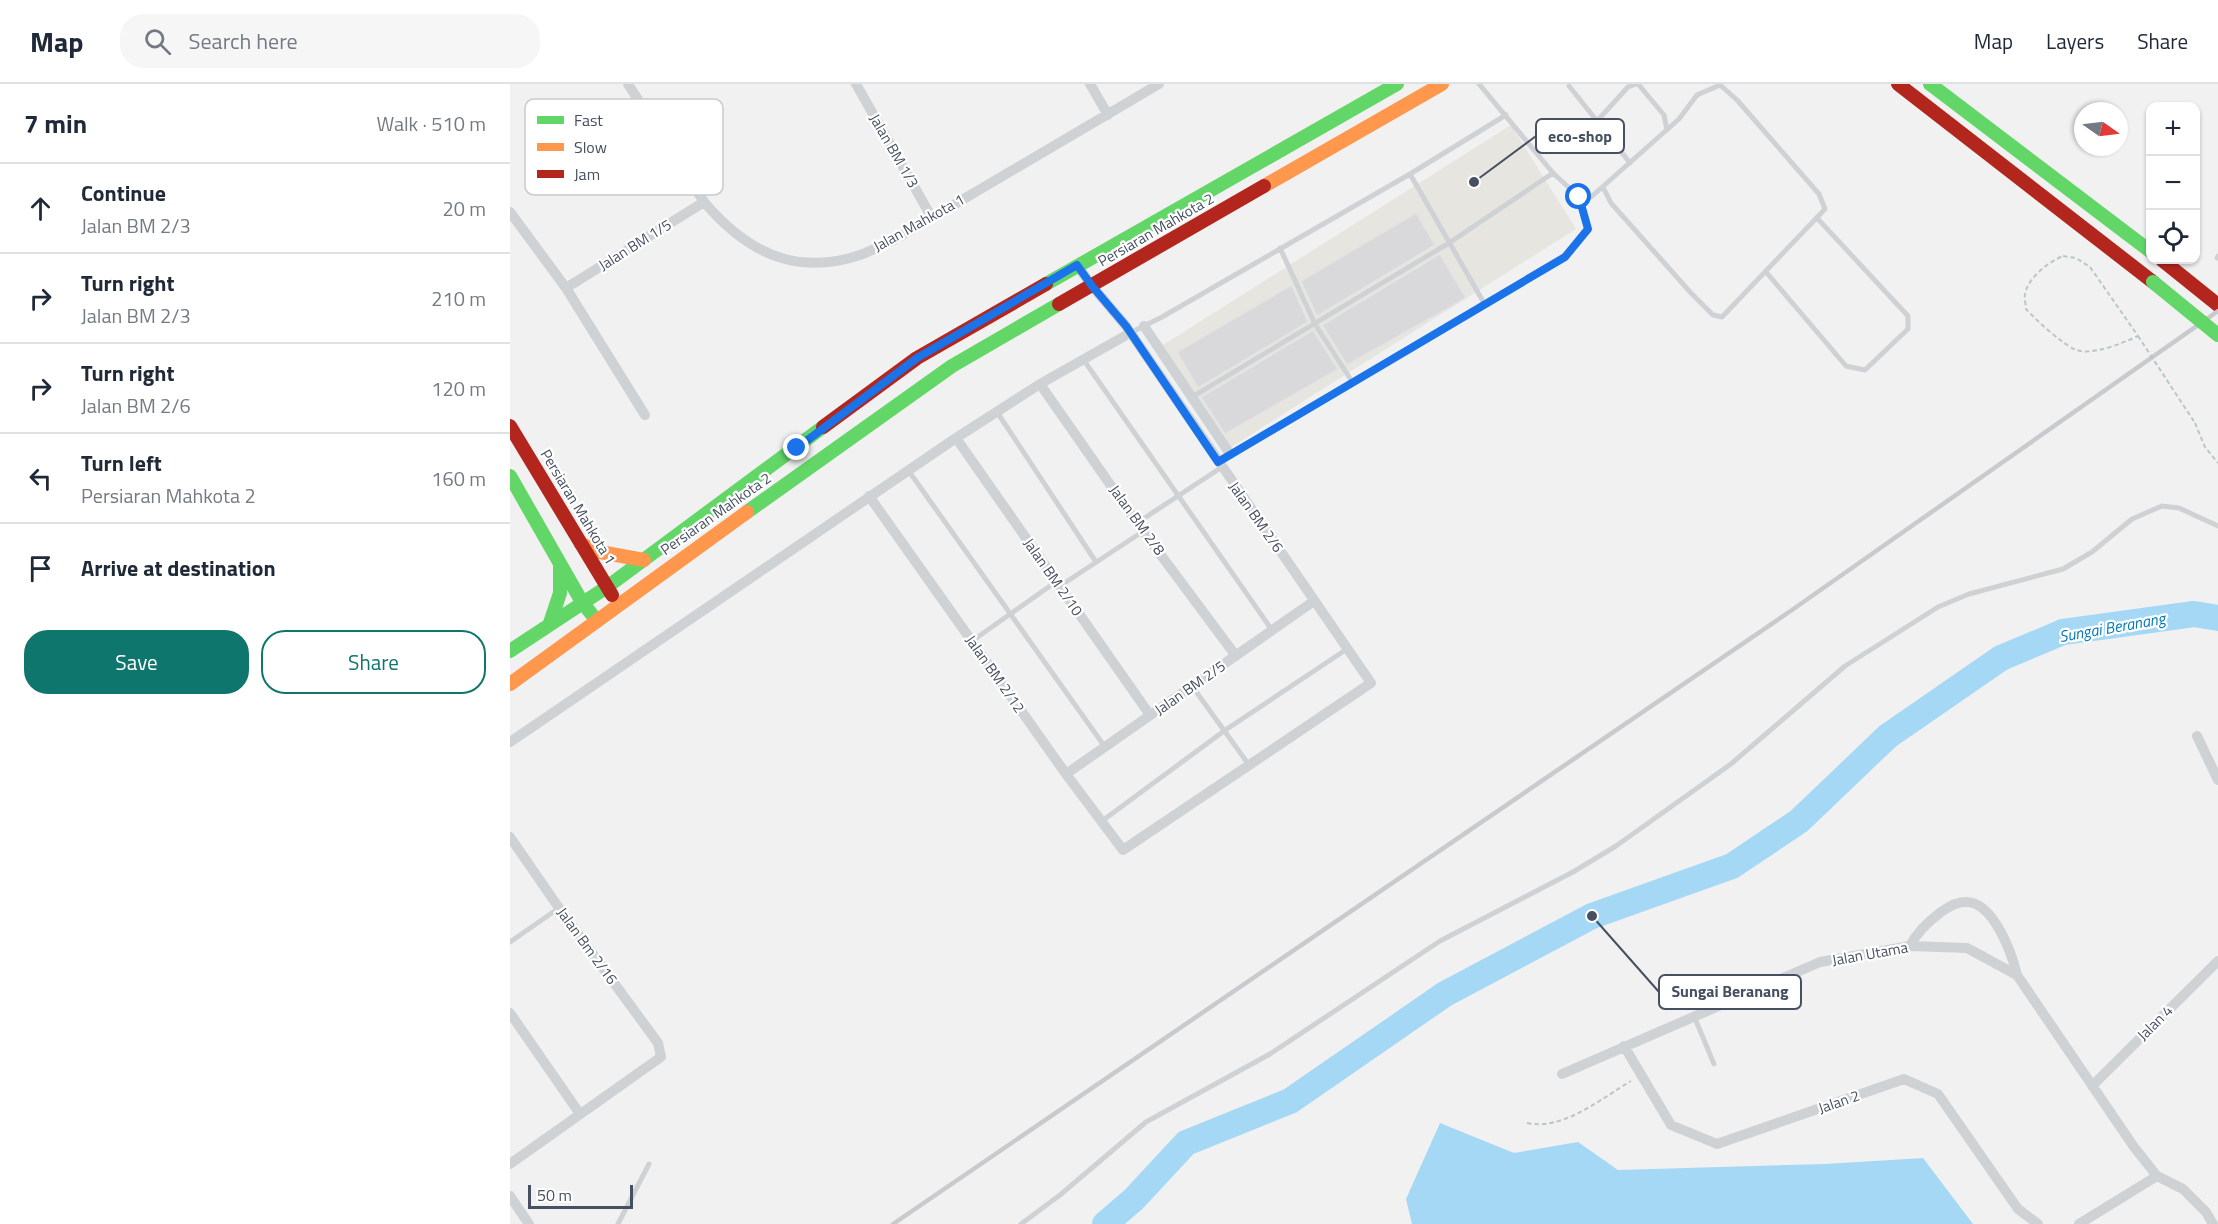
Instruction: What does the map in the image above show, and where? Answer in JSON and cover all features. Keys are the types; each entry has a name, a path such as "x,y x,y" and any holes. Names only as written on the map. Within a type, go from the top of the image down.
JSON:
{"main road":[{"name":"Persiaran Mahkota 2","path":"510,651 607,587 917,358 1397,84"},
{"name":"Persiaran Mahkota 2","path":"510,684 618,604 952,366 1442,84"},
{"path":"1898,84 2218,335"},
{"path":"1930,84 2146,247"},
{"path":"2167,264 2218,305"},
{"name":"Persiaran Mahkota 1","path":"510,426 618,604"},
{"path":"510,476 582,602 597,621"},
{"path":"581,544 600,552 644,560"},
{"path":"550,623 560,592 560,564"}],"street":[{"name":"Jalan Mahkota 1","path":"628,84 638,99"},
{"name":"Jalan BM 1/3","path":"856,84 932,218"},
{"path":"1090,84 1108,115"},
{"name":"Jalan Mahkota 1","path":"699,195 735,235 761,252 809,264 833,262 860,255 894,240 1159,84"},
{"name":"Jalan BM 1/5","path":"566,288 704,202"},
{"path":"510,212 566,288 645,415"},
{"name":"Jalan BM 2/6","path":"1077,265 1130,333 1371,683 1249,765"},
{"path":"1144,326 1230,454"},
{"path":"510,742 956,438 1040,384 1130,333"},
{"name":"Jalan BM 2/8","path":"1040,384 1140,527 1236,656"},
{"name":"Jalan BM 2/10","path":"956,438 1150,715"},
{"name":"Jalan BM 2/12","path":"869,496 1066,774 1123,850 1249,765"},
{"name":"Jalan BM 2/5","path":"1066,774 1314,601"},
{"path":"2197,736 2218,780"},
{"name":"Jalan Bm 2/16","path":"510,837 658,1043 660,1057 580,1114"},
{"path":"1910,946 1914,938 1932,919 1952,905 1968,901 1979,907 1999,926 2013,957 2018,975"},
{"name":"Jalan Utama","path":"1562,1074 1820,962 1910,946 1967,948 2018,975 2134,1147 2157,1176 2183,1189 2206,1212 2213,1224"},
{"name":"Jalan 4","path":"2092,1086 2218,961"},
{"path":"510,1013 580,1114 510,1164"},
{"name":"Jalan 2","path":"1624,1046 1671,1125 1717,1143 1904,1079 1938,1094 2018,1209 2038,1224"},
{"path":"2079,1224 2157,1176"},
{"path":"510,1196 528,1224"}],"lane":[{"path":"972,641 1010,614 1096,562 1220,465 1230,454 1565,257 1588,229 1579,197 1553,173 1479,84"},
{"path":"1597,121 1628,87 1637,84 1664,115 1667,130"},
{"path":"1579,197 1591,197 1679,119 1697,95 1720,85 1737,100 1819,194 1825,209 1722,317 1713,315 1611,203 1603,187"},
{"path":"1569,86 1630,163"},
{"path":"1130,333 1410,174 1506,115"},
{"path":"1192,397 1449,243 1553,173"},
{"path":"1410,174 1484,303"},
{"path":"1766,272 1846,366 1865,370 1908,329 1908,316 1817,218"},
{"path":"1280,248 1315,324 1353,383"},
{"path":"1083,359 1272,630"},
{"path":"997,412 1096,562"},
{"path":"908,470 1105,747"},
{"path":"1020,1224 1060,1195 1146,1122 1270,1054 1440,941 1573,872 1616,846 1731,764 1845,666 1938,607 1969,594 2063,569 2092,552 2132,519 2162,506 2179,508 2218,526"},
{"path":"1102,821 1224,731 1347,649"},
{"path":"1192,686 1249,765"},
{"path":"510,942 559,908"},
{"path":"1694,1016 1714,1064"},
{"path":"618,1224 649,1164"}],"path":[{"path":"2138,336 2109,349 2075,350 2038,322 2026,309 2025,294 2038,273 2051,261 2063,256 2076,258 2090,267 2138,336 2195,423 2205,447 2218,463"},
{"path":"1527,1123 1538,1125 1568,1118 1641,1075"}],"shaded area":[{"path":"1511,125 1576,229 1228,449 1163,345"}],"water":[{"path":"1440,1123 1514,1153 1578,1142 1618,1170 1825,1164 1923,1158 1973,1224 1412,1224 1406,1199"}],"building":[{"path":"1416,213 1435,245 1317,316 1301,281"},
{"path":"1440,254 1466,298 1347,365 1322,325"},
{"path":"1290,286 1308,322 1198,388 1177,352"},
{"path":"1313,330 1338,369 1225,434 1201,397"}],"waterway":[{"name":"Sungai Beranang","path":"1105,1224 1134,1199 1186,1143 1290,1101 1445,994 1592,916 1732,866 1799,821 1888,736 2001,658 2063,632 2194,614 2218,618"}],"railway":[{"path":"893,1224 1792,610 2218,311"}],"traffic: fast":[{"path":"1046,284 1397,84"},
{"path":"1930,84 2146,248"},
{"path":"2153,282 2218,335"},
{"path":"747,512 952,366 1059,304"},
{"path":"510,651 607,587 823,427"},
{"path":"510,476 582,602 597,621"},
{"path":"550,623 560,593 560,564"}],"traffic: slow":[{"path":"1264,186 1442,84"},
{"path":"510,684 747,512"},
{"path":"581,544 600,552 644,560"}],"traffic: jam":[{"path":"1898,84 2153,282"},
{"path":"1059,304 1264,186"},
{"path":"2167,264 2218,305"},
{"path":"823,427 917,358 1046,284"},
{"path":"510,426 612,595"}],"place":[{"name":"eco-shop","path":"1474,182"},
{"name":"Sungai Beranang","path":"1592,916"}],"route":[{"path":"797,448 917,358 1077,265 1126,326 1218,462 1565,257 1588,229 1579,197"}]}
